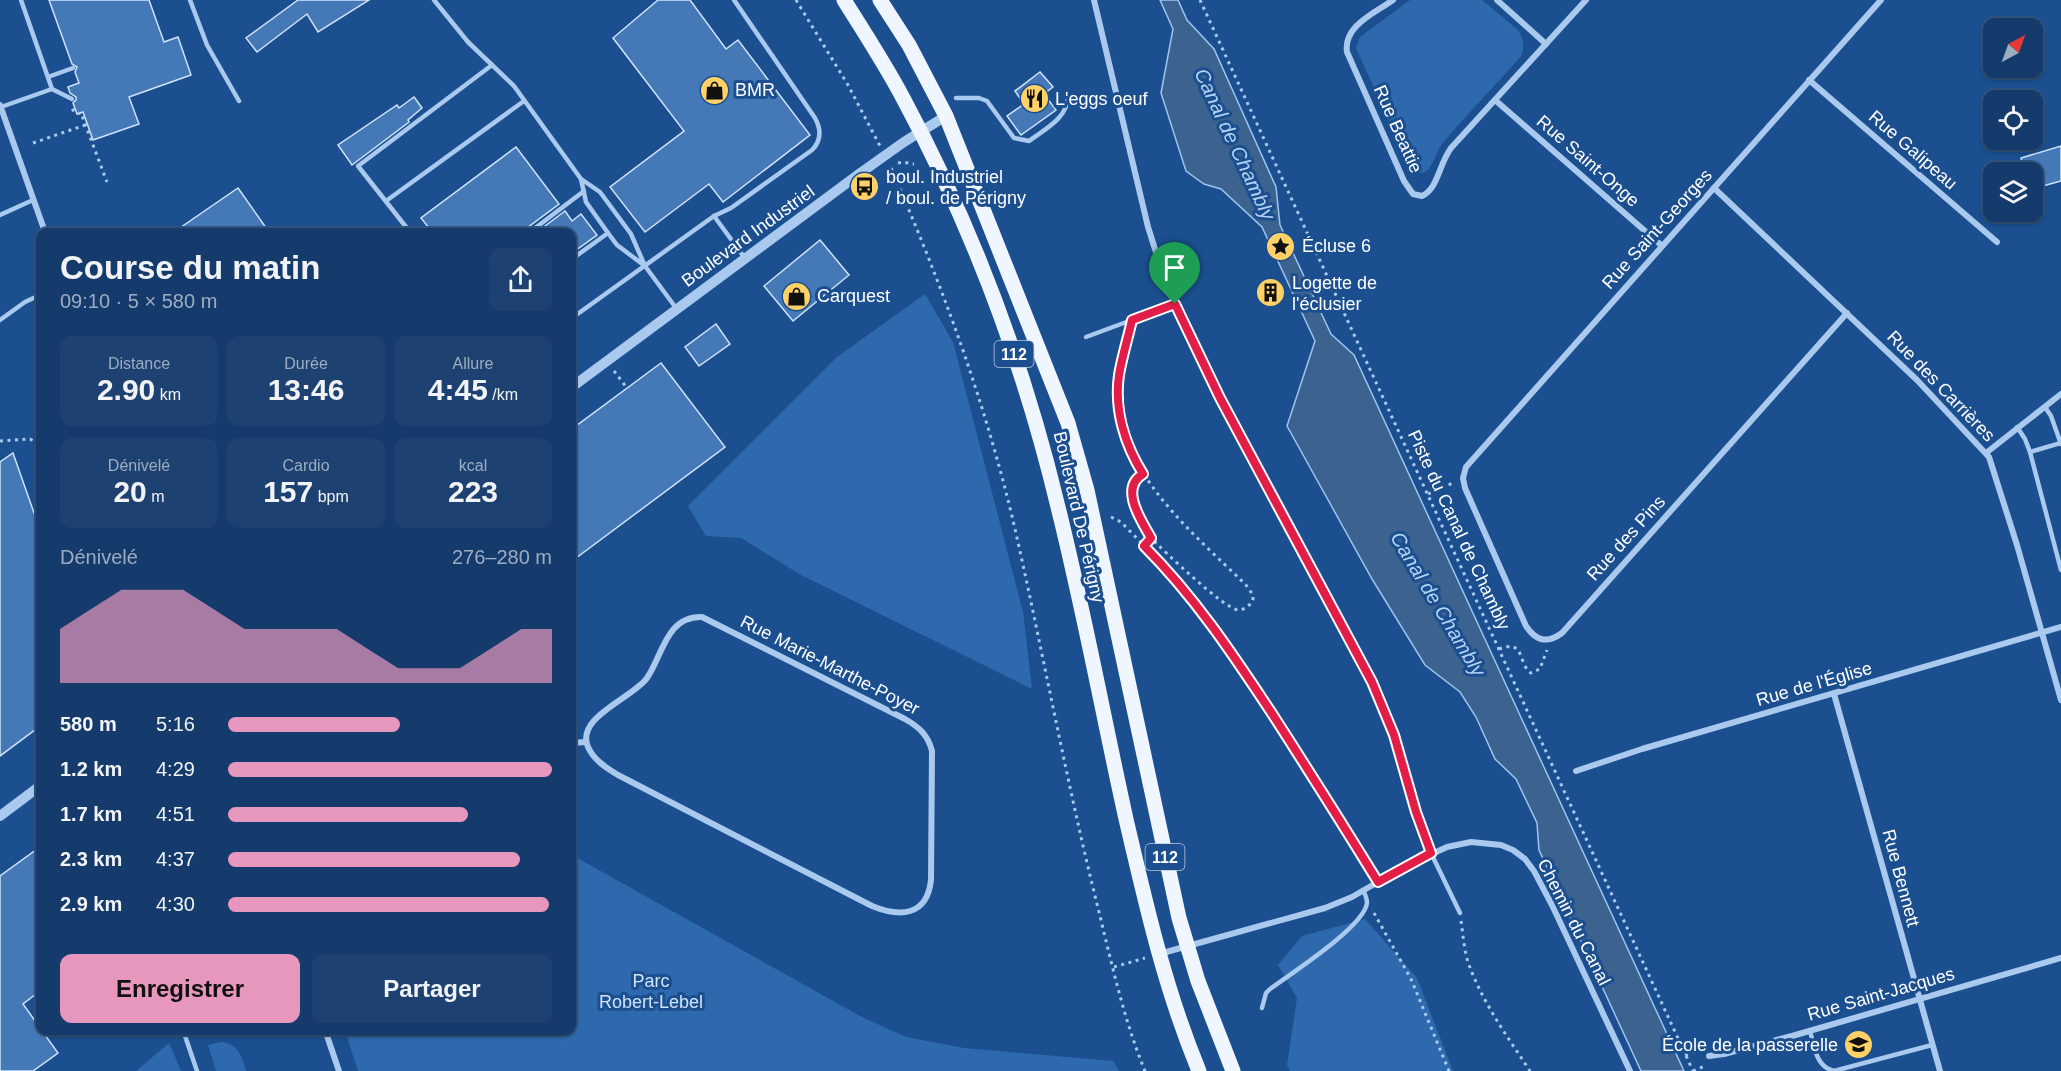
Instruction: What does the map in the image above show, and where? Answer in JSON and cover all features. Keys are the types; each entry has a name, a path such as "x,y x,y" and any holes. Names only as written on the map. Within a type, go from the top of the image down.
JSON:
{"main road":[{"name":"Boulevard De Périgny","path":"844,0 903,98 949,190 1012,350 1038,431 1066,541 1158,954 1174,1007 1199,1071"},
{"name":"Boulevard De Périgny","path":"880,0 909,45 946,116 1075,443 1187,947 1206,1006 1233,1071"}],"street":[{"path":"1095,0 1160,270 1220,398 1372,682 1394,735 1416,812 1431,853"},
{"name":"Rue Beattie","path":"1393,0 1353,29 1346,45 1349,59 1404,181 1413,194 1422,196 1432,189 1445,156 1587,0"},
{"path":"1497,0 1546,44"},
{"name":"Rue Saint-Georges","path":"1463,482 1464,471 1471,459 1881,0"},
{"name":"Rue Galipeau","path":"1809,80 1997,242"},
{"name":"Rue Saint-Onge","path":"1495,100 1661,245"},
{"path":"0,106 44,228"},
{"name":"Boulevard Industriel","path":"576,384 676,308 920,132 946,116"},
{"name":"Rue des Carrières","path":"1714,188 1926,389 1986,453 1994,467 2061,700"},
{"name":"Rue des Pins","path":"1463,482 1526,626 1539,639 1552,639 1564,630 1847,313"},
{"path":"1986,453 2061,394"},
{"name":"Rue Marie-Marthe-Poyer","path":"690,618 707,619 912,723 926,735 932,751 931,880 927,896 916,908 900,914 889,913 872,906 618,775 600,764 586,742 586,731 592,722 645,680 673,628 690,618"},
{"name":"Rue de l'Église","path":"1576,771 1608,759 2061,627"},
{"name":"Rue Bennett","path":"1834,693 1940,1071"},
{"path":"576,743 586,742"},
{"path":"0,816 36,789"},
{"name":"Chemin du Canal","path":"1158,954 1325,908 1431,853 1459,844 1485,842 1501,845 1525,859 1552,905 1630,1071"},
{"name":"Rue Saint-Jacques","path":"1709,1056 1733,1052 1810,1031 2061,958"},
{"path":"327,1035 339,1071"}],"lane":[{"path":"21,0 52,89"},
{"path":"190,0 207,45 239,101"},
{"path":"434,0 468,42 514,86 581,179 600,192 631,234 645,266 676,308"},
{"path":"576,315 714,216 731,208 812,150 818,143 820,133 815,118 734,0"},
{"path":"407,228 358,166 492,65"},
{"path":"48,77 73,68"},
{"path":"0,106 52,89 72,99"},
{"path":"956,98 983,99 990,104 1014,138 1029,141 1063,114 1067,108 1068,96"},
{"path":"386,201 524,100"},
{"path":"581,179 586,202 608,233 617,245 645,266"},
{"path":"535,228 591,186"},
{"path":"0,215 33,200"},
{"path":"714,216 745,259"},
{"path":"576,256 608,233"},
{"path":"0,320 36,297"},
{"path":"1086,337 1175,304"},
{"path":"2030,452 2061,444 2051,416 2045,407"},
{"path":"2017,427 2030,452 2061,570"},
{"path":"1431,853 1460,913"},
{"path":"1262,1008 1266,993 1352,927 1363,913 1367,901 1363,890"},
{"path":"1810,1031 1820,1062 1826,1068 1834,1071 1932,1045"},
{"path":"185,1035 197,1071"}],"path":[{"path":"796,0 848,85 878,141"},
{"name":"Piste du Canal de Chambly","path":"1200,0 1693,1071"},
{"path":"77,114 81,113 86,124 107,182"},
{"path":"33,143 86,124"},
{"path":"890,166 964,349 1003,479 1083,850 1113,967 1145,1071"},
{"path":"1132,320 1119,376 1124,434 1143,474 1158,495 1246,585 1253,595 1253,600 1245,608 1238,610 1232,607 1151,538 1131,492 1133,484 1143,474"},
{"path":"614,371 627,388"},
{"path":"0,441 30,439 36,443"},
{"path":"1428,494 1450,484"},
{"path":"1111,517 1121,522 1144,546 1192,599 1223,640 1378,882"},
{"path":"1144,546 1151,538"},
{"path":"1499,649 1509,646 1516,648 1521,654 1526,669 1531,673 1540,669 1547,651"},
{"path":"1556,770 1560,768"},
{"path":"1367,901 1411,979 1449,1071"},
{"path":"1460,913 1467,960 1498,1023 1530,1071"},
{"path":"1113,967 1158,954"},
{"path":"1685,1055 1700,1050"},
{"path":"1693,1071 1705,1065"}],"green space":[{"path":"1410,0 1482,0 1518,30 1523,43 1521,56 1442,144 1428,170 1420,173 1409,166 1356,48 1360,37"},
{"path":"925,294 953,342 1023,612 1032,689 801,575 741,538 706,536 688,506 837,357"},
{"name":"Parc Robert-Lebel","path":"576,857 860,1016 906,1037 964,1048 1113,1061 1119,1071 358,1071 346,1035 576,1035"},
{"path":"1365,919 1417,978 1453,1071 1290,1071 1287,1065 1297,998 1278,965 1302,936"},
{"path":"221,1042 235,1048 241,1056 246,1071 216,1071 208,1045"},
{"path":"169,1043 181,1071 136,1071"}],"water":[{"name":"Canal de Chambly","path":"1160,0 1178,0 1187,20 1214,49 1276,187 1280,225 1331,334 1354,355 1684,1071 1641,1071 1539,850 1537,823 1516,779 1495,759 1476,717 1460,692 1425,665 1372,579 1287,426 1315,341 1262,227 1221,189 1204,184 1186,171 1161,93 1173,29"}],"building":[{"path":"49,0 149,0 164,42 178,37 191,75 129,97 139,124 93,140 83,112 77,114 73,103 76,97 70,93 68,87 79,83 75,72 77,67 72,64"},
{"path":"298,0 369,0 318,32 307,14 257,52 246,38"},
{"name":"BMR","path":"658,0 690,0 726,49 738,40 810,135 723,202 709,184 645,232 610,187 684,131 613,38"},
{"name":"L'eggs oeuf","path":"1040,72 1053,87 1044,94 1056,110 1021,135 1007,116 1024,104 1015,91"},
{"path":"414,97 422,108 408,120 409,122 352,165 338,145 397,105 399,108"},
{"path":"2061,146 2061,181 2043,186 2043,162 2022,162 2021,158"},
{"path":"516,147 559,204 527,228 429,228 421,218"},
{"path":"238,188 266,228 180,228"},
{"path":"565,211 572,221 581,214 597,235 576,250 576,228 542,228"},
{"path":"820,240 849,275 793,321 764,286"},
{"name":"Logette de l'éclusier","path":"1274,284 1280,297 1267,302 1262,289"},
{"path":"716,324 730,344 699,366 685,347"},
{"path":"661,363 725,447 576,558 576,426"},
{"path":"13,453 36,519 36,729 0,756 0,462"},
{"path":"36,850 36,994 23,1004 36,1022 36,1035 45,1035 58,1053 33,1071 0,1071 0,876"}],"place":[{"name":"BMR","path":"714,90"},
{"name":"L'eggs oeuf","path":"1034,99"},
{"name":"boul. Industriel / boul. de Périgny","path":"865,187"},
{"name":"Écluse 6","path":"1281,246"},
{"name":"Logette de l'éclusier","path":"1271,293"},
{"name":"Carquest","path":"796,296"},
{"name":"École de la passerelle","path":"1859,1045"}],"route":[{"path":"1175,304 1220,398 1360,658 1388,717 1416,812 1431,853 1378,882 1223,640 1167,569 1144,546 1151,538 1131,492 1136,479 1143,474 1124,434 1119,376 1132,320 1175,304"}]}
